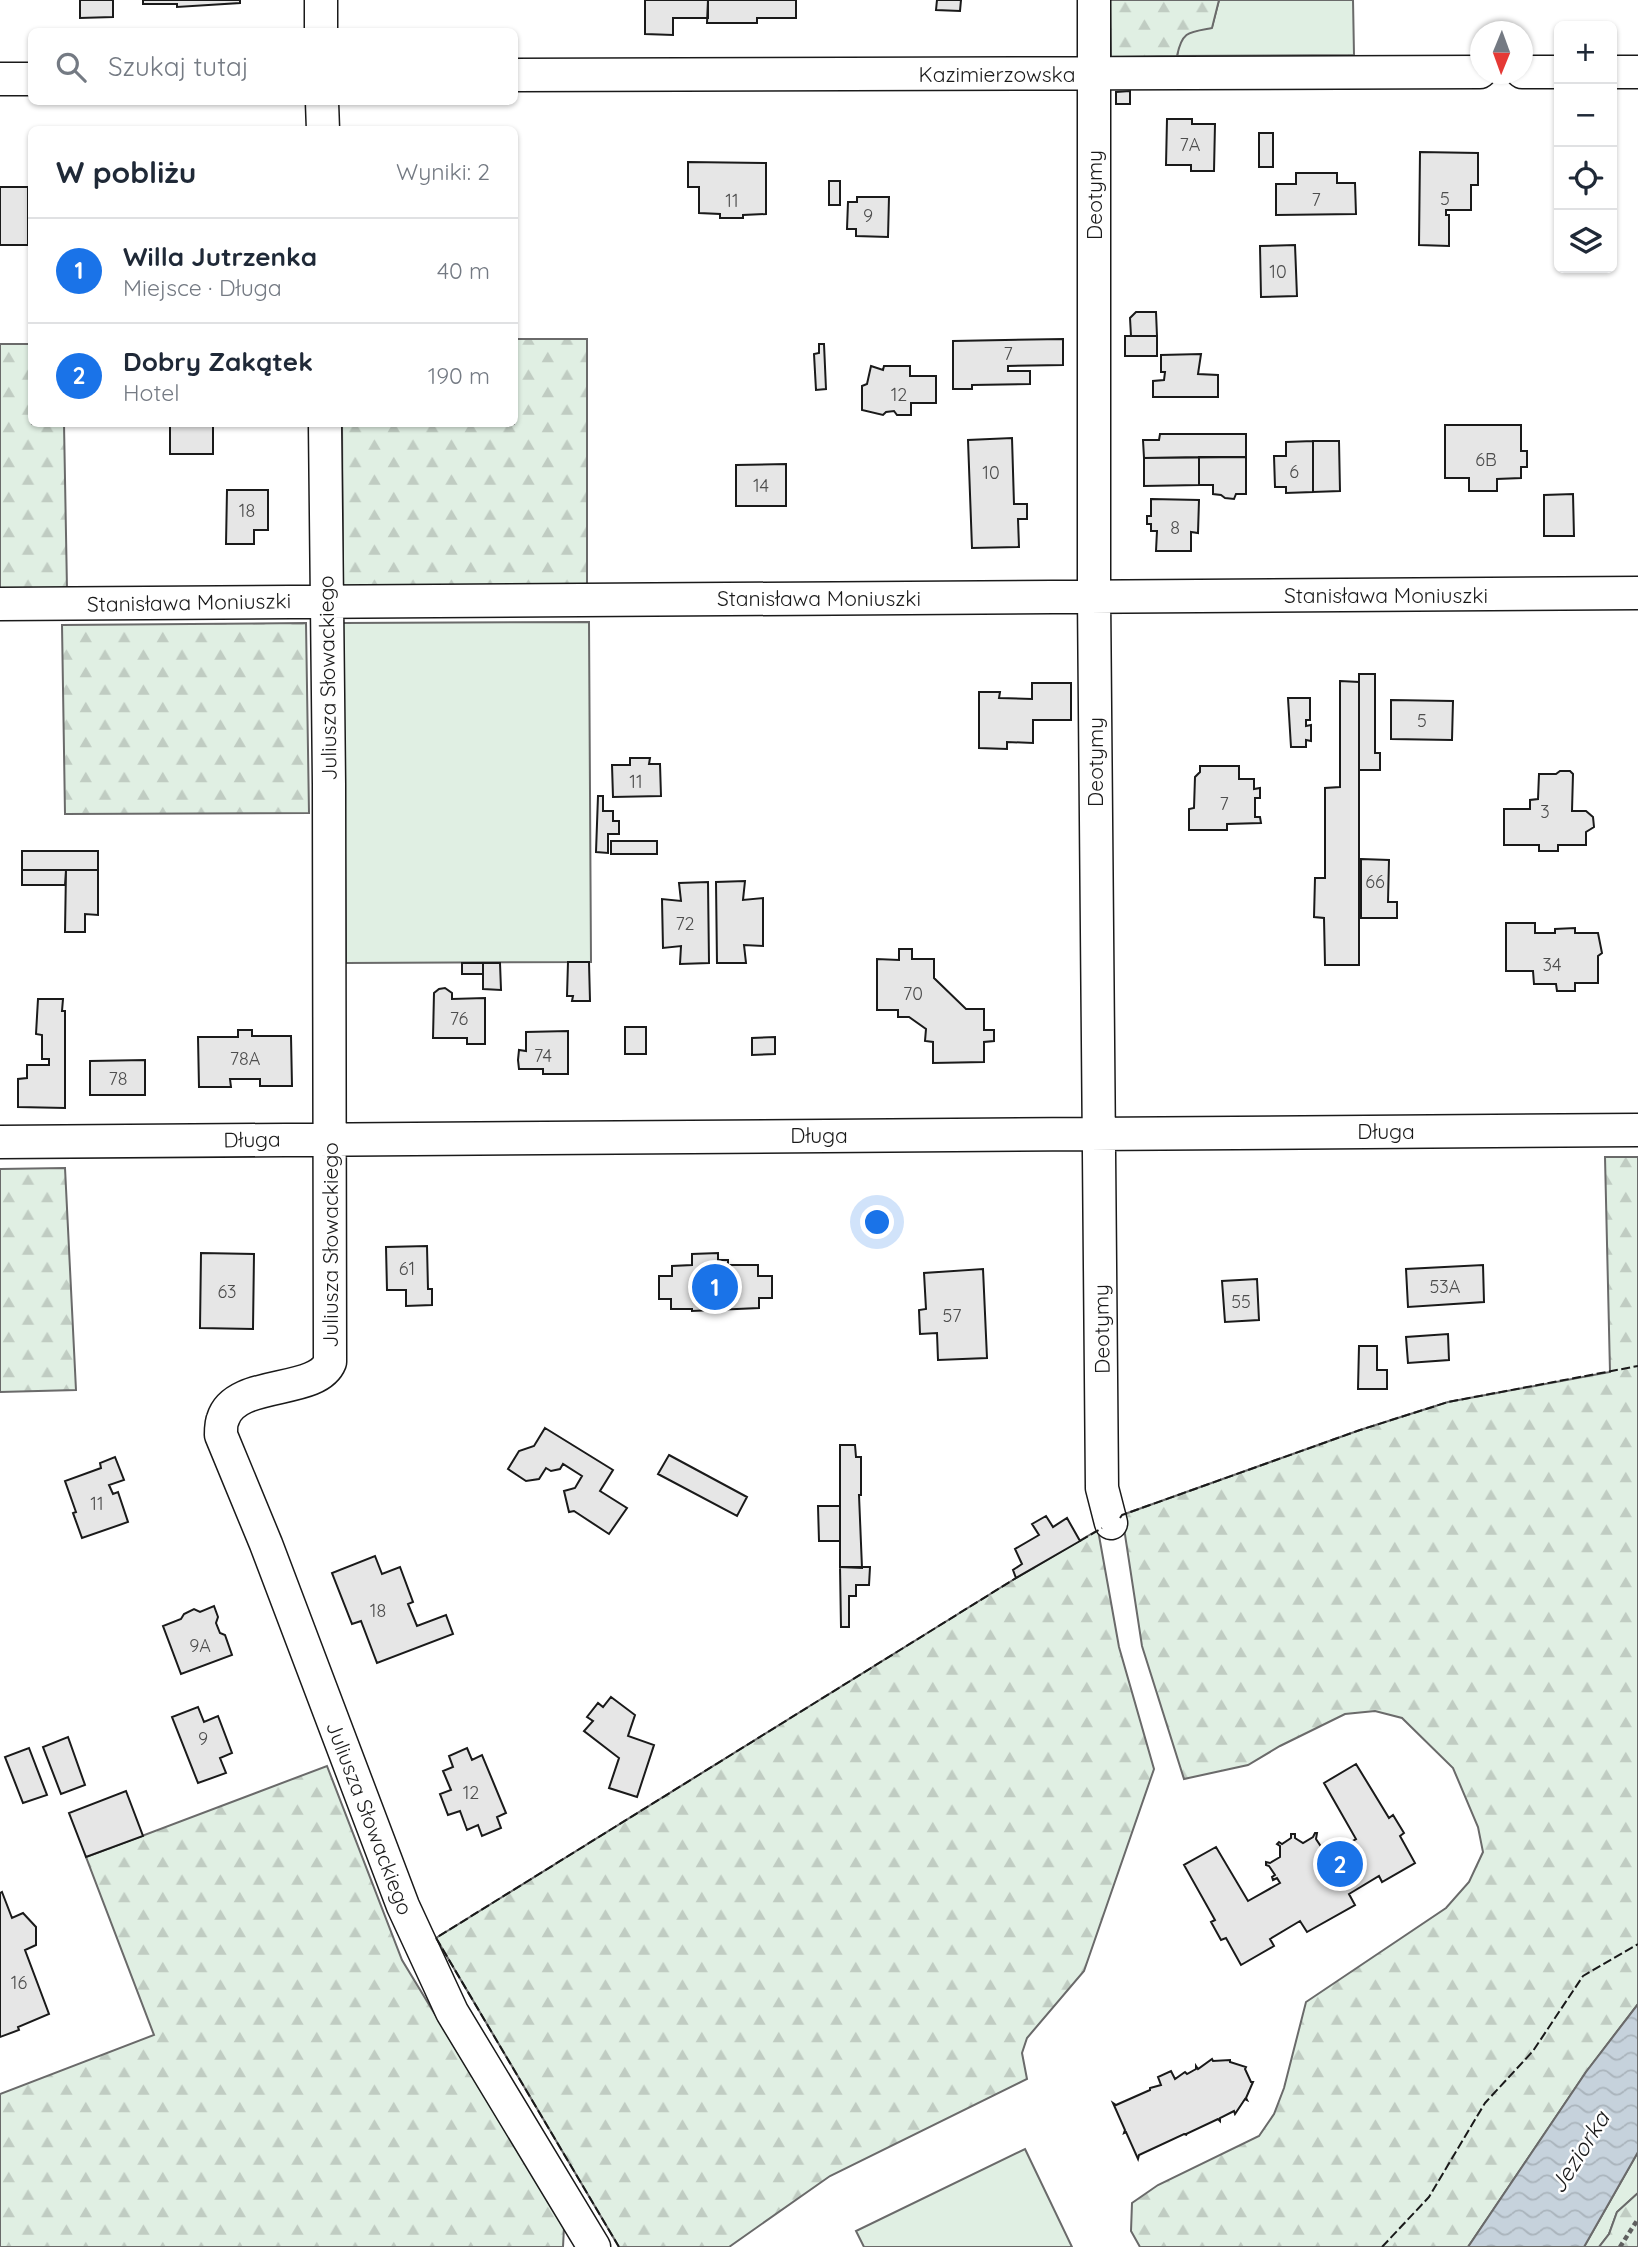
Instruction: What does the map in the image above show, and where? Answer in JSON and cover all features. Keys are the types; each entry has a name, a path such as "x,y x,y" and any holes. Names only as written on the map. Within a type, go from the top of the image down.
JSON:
{"street":[{"path":"321,0 321,28"},
{"name":"Deotymy","path":"1094,0 1094,596 1098,1132 1102,1488 1111,1522"},
{"name":"Kazimierzowska","path":"518,75 1470,72"},
{"path":"1533,72 1554,72"},
{"path":"1617,72 1638,72"},
{"path":"0,79 28,79"},
{"path":"322,105 323,126"},
{"name":"Juliusza Słowackiego","path":"325,427 330,1362 327,1371 316,1377 253,1393 234,1405 223,1417 221,1435 266,1544 408,1918 452,2012 594,2247"},
{"name":"Stanisława Moniuszki","path":"0,604 1638,593"},
{"name":"Długa","path":"0,1142 1638,1130"}],"path":[{"path":"1620,2247 1638,2219"}],"green space":[{"path":"1110,0 1219,0 1212,28 1184,37 1177,56 1111,57"},
{"path":"1219,0 1353,0 1354,55 1177,56 1180,39 1189,32 1212,27"},
{"path":"518,339 587,339 587,585 343,587 342,427 518,427"},
{"path":"0,344 28,344 28,427 64,427 67,589 0,589"},
{"path":"589,622 591,962 346,963 343,623"},
{"path":"306,623 309,813 65,814 62,625"},
{"path":"1605,1157 1638,1157 1638,2004 1586,2072 1468,2247 1140,2247 1131,2231 1132,2203 1158,2185 1259,2136 1274,2114 1284,2088 1306,2002 1446,1908 1469,1882 1483,1852 1478,1827 1453,1768 1402,1718 1375,1711 1345,1714 1248,1765 1184,1779 1142,1646 1122,1515 1360,1430 1448,1402 1610,1372"},
{"path":"65,1168 76,1390 0,1392 0,1169"},
{"path":"1098,1530 1119,1647 1154,1769 1084,1971 1027,2038 1022,2053 1027,2079 830,2176 729,2247 619,2247 436,1938 1016,1578"},
{"path":"327,1766 402,1960 564,2227 563,2247 0,2247 0,2094 154,2035 86,1857"},
{"path":"1025,2149 1072,2247 864,2247 856,2231"},
{"path":"1638,2152 1638,2193 1617,2212 1609,2234 1599,2247 1584,2247"},
{"path":"1638,2193 1638,2247 1599,2247 1609,2234 1617,2212"}],"water":[{"name":"Jeziorka","path":"1638,2004 1638,2152 1584,2247 1468,2247 1586,2072"}],"building":[{"path":"80,0 113,0 113,17 80,18"},
{"path":"143,0 240,0 240,3 177,7 177,4 143,4"},
{"path":"645,0 708,0 708,18 673,18 673,35 645,34"},
{"path":"708,0 796,0 796,18 757,18 757,23 707,23"},
{"path":"937,0 961,0 960,11 936,10"},
{"path":"1130,91 1130,104 1116,104 1116,92"},
{"path":"1167,119 1192,119 1192,124 1215,124 1214,171 1191,171 1191,165 1166,165"},
{"path":"1259,133 1273,133 1273,167 1259,167"},
{"path":"1420,152 1478,153 1478,185 1471,185 1471,210 1446,210 1446,215 1449,215 1449,246 1419,245"},
{"path":"688,162 766,163 766,214 720,218 720,214 699,213 699,187 688,187"},
{"path":"1296,173 1337,173 1337,183 1355,183 1356,214 1276,215 1276,184 1296,184"},
{"path":"829,181 840,181 840,205 829,205"},
{"path":"0,187 28,187 28,245 0,245"},
{"path":"857,197 889,197 888,237 856,236 856,229 847,229 848,202 857,202"},
{"path":"1295,245 1297,296 1261,297 1260,246"},
{"path":"1136,312 1156,312 1157,336 1131,336 1130,318"},
{"path":"1125,336 1157,336 1157,356 1125,356"},
{"path":"1063,339 1063,365 1008,366 1008,371 1030,371 1030,384 972,385 972,389 953,389 953,341"},
{"path":"819,344 824,344 826,389 816,390 814,354 819,353"},
{"path":"1201,354 1198,374 1218,375 1218,397 1153,397 1153,381 1164,380 1161,355"},
{"path":"871,366 883,370 884,366 910,366 910,376 936,376 936,403 911,403 911,415 897,415 894,411 883,415 862,410 862,386 867,384"},
{"path":"1445,425 1521,425 1521,451 1527,451 1527,467 1521,467 1521,478 1497,479 1497,491 1469,491 1469,478 1445,478"},
{"path":"170,427 213,427 213,454 170,454"},
{"path":"1160,434 1246,434 1246,457 1144,458 1143,440 1159,440"},
{"path":"1012,438 1014,504 1027,504 1027,519 1018,519 1019,547 972,548 968,440"},
{"path":"1313,441 1313,492 1286,493 1286,487 1275,487 1274,456 1286,456 1286,442"},
{"path":"1313,441 1339,441 1340,491 1313,492"},
{"path":"1199,457 1246,457 1246,494 1236,494 1234,499 1225,498 1213,494 1213,485 1199,485"},
{"path":"1199,457 1199,485 1144,486 1144,458"},
{"path":"786,464 786,506 736,506 736,465"},
{"path":"227,490 268,490 268,530 254,530 254,544 226,544"},
{"path":"1573,494 1574,536 1544,536 1544,495"},
{"path":"1151,499 1199,500 1198,533 1191,532 1191,551 1156,551 1157,531 1151,531 1151,524 1147,524 1147,516 1151,516"},
{"path":"1359,674 1375,674 1375,753 1380,753 1380,770 1359,770"},
{"path":"1340,681 1359,682 1359,965 1325,965 1324,918 1314,917 1315,878 1325,878 1325,788 1340,787"},
{"path":"1032,683 1071,683 1071,720 1033,720 1033,743 1007,742 1007,749 979,748 979,692 1000,692 999,698 1032,699"},
{"path":"1288,698 1310,698 1310,720 1306,720 1306,726 1311,725 1311,741 1306,740 1306,747 1291,747"},
{"path":"1391,700 1453,701 1452,740 1391,739"},
{"path":"630,758 650,758 649,764 660,764 661,796 613,797 612,765 630,765"},
{"path":"1200,766 1239,766 1239,779 1254,779 1254,789 1260,788 1260,798 1255,798 1255,817 1260,817 1261,823 1227,824 1227,830 1189,830 1189,809 1194,808 1195,777 1200,772"},
{"path":"1570,771 1573,774 1572,811 1586,811 1593,817 1594,827 1586,832 1586,845 1558,845 1558,851 1539,851 1539,845 1504,845 1504,809 1530,809 1530,800 1538,799 1539,774 1556,774"},
{"path":"598,796 603,796 603,811 613,811 613,821 619,821 619,834 608,834 608,853 596,852"},
{"path":"611,841 657,841 657,854 611,854"},
{"path":"22,851 98,851 98,870 22,870"},
{"path":"1361,859 1389,860 1388,902 1397,902 1397,918 1361,918"},
{"path":"22,870 66,870 65,885 22,885"},
{"path":"66,870 98,870 98,915 85,914 85,932 65,932"},
{"path":"745,881 743,900 763,898 763,946 744,945 746,963 717,963 716,882"},
{"path":"708,882 709,963 680,964 681,946 663,948 662,899 681,901 679,883"},
{"path":"1506,923 1535,923 1535,933 1555,933 1555,929 1575,928 1575,933 1598,933 1602,953 1598,956 1598,983 1575,983 1575,991 1557,991 1556,984 1534,984 1533,971 1506,971"},
{"path":"899,949 912,949 912,959 934,959 934,978 966,1009 984,1009 984,1030 994,1030 994,1041 984,1042 984,1062 933,1063 933,1042 925,1041 926,1029 909,1017 898,1017 898,1010 877,1010 877,959 899,960"},
{"path":"568,962 589,962 590,1001 572,1001 573,996 567,996"},
{"path":"462,963 483,963 483,974 462,974"},
{"path":"483,963 500,963 501,990 483,989"},
{"path":"445,988 452,993 452,999 485,998 485,1044 467,1044 467,1038 433,1038 434,993"},
{"path":"38,999 63,999 65,1108 18,1107 18,1079 27,1078 27,1065 49,1065 49,1059 42,1059 42,1035 36,1034"},
{"path":"625,1027 646,1027 646,1054 625,1054"},
{"path":"238,1030 252,1030 252,1036 291,1036 292,1086 260,1086 260,1079 230,1079 231,1087 199,1087 198,1037 238,1037"},
{"path":"568,1031 568,1074 543,1074 543,1069 519,1069 519,1050 526,1051 526,1032"},
{"path":"775,1037 775,1054 752,1055 752,1038"},
{"path":"145,1060 145,1095 90,1095 90,1061"},
{"path":"427,1246 428,1289 432,1289 432,1305 406,1306 406,1290 387,1290 386,1247"},
{"path":"201,1253 254,1254 253,1329 200,1328"},
{"path":"718,1253 718,1260 728,1260 728,1265 758,1265 758,1276 772,1276 772,1298 759,1298 759,1308 692,1311 671,1309 671,1299 659,1299 659,1276 672,1276 672,1266 692,1265 692,1254"},
{"path":"1483,1265 1484,1302 1408,1307 1406,1269"},
{"path":"983,1269 987,1358 938,1360 937,1333 920,1334 919,1310 926,1309 924,1273"},
{"path":"1257,1279 1259,1320 1225,1322 1222,1281"},
{"path":"1448,1334 1449,1360 1408,1363 1406,1337"},
{"path":"1359,1346 1377,1346 1377,1370 1387,1370 1387,1389 1358,1389"},
{"path":"545,1428 613,1470 600,1491 627,1508 609,1534 574,1511 569,1512 564,1491 575,1488 582,1476 563,1464 560,1469 551,1471 546,1468 539,1479 526,1481 508,1469 519,1451 534,1446"},
{"path":"840,1445 855,1445 856,1457 861,1457 859,1495 862,1568 840,1567"},
{"path":"669,1455 747,1497 737,1516 658,1474"},
{"path":"115,1457 124,1480 109,1485 113,1494 118,1492 128,1522 82,1538 65,1481 101,1468 100,1463"},
{"path":"818,1506 840,1506 840,1541 819,1541"},
{"path":"1046,1516 1053,1527 1067,1518 1080,1541 1016,1578 1013,1570 1022,1564 1015,1549 1039,1535 1032,1524"},
{"path":"375,1556 382,1574 400,1567 413,1602 408,1604 417,1626 446,1615 453,1634 377,1663 361,1621 352,1624 332,1573"},
{"path":"840,1567 870,1567 869,1585 856,1585 856,1596 849,1596 849,1627 841,1627"},
{"path":"214,1606 218,1617 216,1623 220,1633 225,1635 232,1655 181,1674 163,1626 181,1619 184,1614 194,1609 200,1612"},
{"path":"611,1697 635,1715 628,1736 654,1745 637,1797 609,1788 619,1758 584,1731 593,1721 587,1717 598,1703 603,1707"},
{"path":"198,1707 204,1722 218,1716 232,1753 220,1758 226,1773 198,1783 172,1717"},
{"path":"68,1737 85,1785 61,1794 43,1747"},
{"path":"29,1748 47,1795 23,1803 5,1757"},
{"path":"467,1748 472,1760 482,1755 506,1813 497,1817 501,1828 482,1836 478,1825 467,1830 460,1811 448,1815 440,1794 451,1790 443,1771 453,1767 449,1756"},
{"path":"1356,1764 1389,1818 1393,1815 1404,1833 1400,1836 1415,1863 1382,1882 1379,1876 1349,1894 1355,1905 1307,1932 1300,1921 1270,1939 1274,1946 1241,1965 1226,1938 1221,1940 1211,1922 1215,1920 1184,1865 1216,1847 1248,1901 1280,1883 1277,1878 1273,1880 1275,1875 1266,1862 1270,1863 1280,1857 1280,1846 1277,1844 1291,1838 1291,1834 1295,1834 1295,1838 1303,1843 1317,1833 1316,1839 1322,1848 1325,1846 1327,1849 1324,1851 1326,1856 1356,1839 1324,1783"},
{"path":"126,1791 143,1836 86,1857 69,1813"},
{"path":"2,1892 12,1918 23,1913 36,1927 36,1945 25,1950 49,2014 0,2037 0,1893"},
{"path":"1212,2059 1230,2060 1246,2067 1253,2082 1247,2100 1245,2099 1235,2114 1234,2111 1220,2118 1220,2121 1218,2119 1187,2135 1184,2134 1139,2155 1138,2159 1126,2132 1124,2133 1113,2103 1116,2105 1161,2085 1158,2077 1171,2071 1175,2079 1196,2069 1196,2066 1198,2069"}],"fence":[{"path":"1120,1518 1122,1515 1360,1430 1448,1402 1638,1366"},
{"path":"1080,1541 1102,1528"},
{"path":"619,2247 436,1938 1016,1578"},
{"path":"1382,2247 1429,2197 1485,2103 1533,2051 1583,1976 1638,1944"}],"place":[{"name":"Willa Jutrzenka","path":"715,1287"},
{"name":"Dobry Zakątek","path":"1340,1864"}]}
